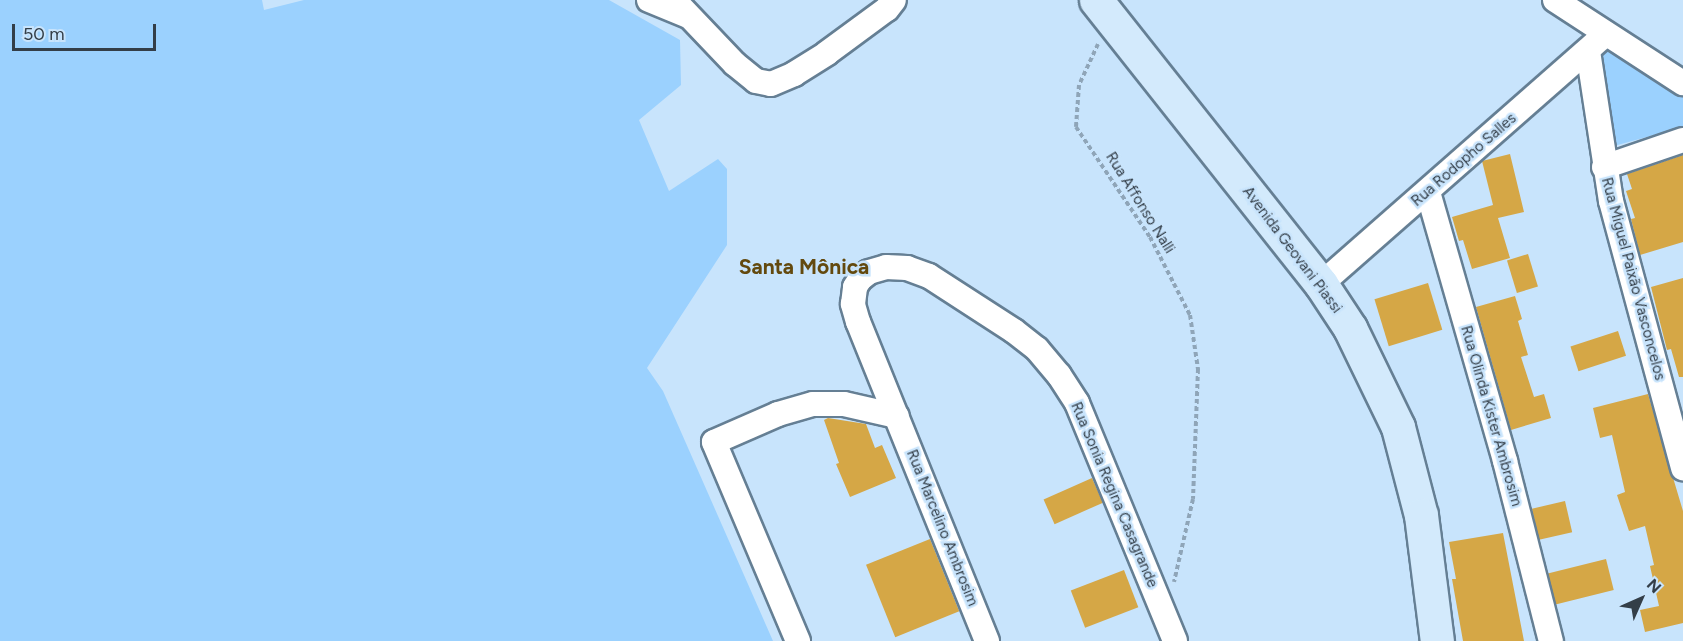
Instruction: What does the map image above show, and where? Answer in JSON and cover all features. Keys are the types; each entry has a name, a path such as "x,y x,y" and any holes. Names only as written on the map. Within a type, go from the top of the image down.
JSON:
{"main road":[{"name":"Avenida Geovani Piassi","path":"1103,10 1321,284 1350,328 1398,427 1421,515 1437,641"}],"street":[{"path":"649,0 682,8 735,64 756,81 771,84 794,74 827,52 887,9 894,0"},
{"path":"1555,0 1683,82"},
{"name":"Rua Rodopho Salles","path":"1321,284 1606,34"},
{"name":"Rua Miguel Paixão Vasconcelos","path":"1588,51 1611,201 1683,468"},
{"path":"1604,167 1683,140"},
{"name":"Rua Olinda Kister Ambrosim","path":"1428,192 1505,461 1551,641"},
{"name":"Rua Sonia Regina Casagrande","path":"897,416 858,322 853,304 855,287 860,279 869,272 886,267 908,268 929,276 970,301 1037,349 1059,375 1077,403 1175,641"},
{"path":"798,641 714,442 778,414 813,404 844,404 897,416"},
{"name":"Rua Marcelino Ambrosim","path":"897,416 987,641"},
{"path":"1156,641 1165,618"}],"path":[{"name":"Rua Affonso Nalli","path":"1103,10 1079,85 1076,127 1150,237 1190,315 1198,369 1193,499 1165,618"}],"shaded area":[{"path":"0,0 262,0 264,10 304,0 609,0 680,40 681,85 639,120 669,191 718,159 727,169 727,245 647,368 663,391 773,641 0,641"},
{"path":"1607,49 1683,96 1683,127 1614,146 1601,55"}],"building":[{"path":"1510,154 1524,212 1498,218 1510,258 1472,269 1463,240 1459,241 1452,217 1493,205 1482,161"},
{"path":"1683,155 1683,242 1640,255 1631,219 1635,218 1626,191 1632,189 1627,174"},
{"path":"1528,254 1538,287 1517,293 1507,260"},
{"path":"1683,278 1683,377 1679,377 1671,349 1667,350 1651,287"},
{"path":"1428,283 1442,330 1389,346 1374,299"},
{"path":"1515,296 1522,319 1518,321 1528,355 1521,357 1534,397 1544,394 1551,418 1511,430 1476,307"},
{"path":"1618,331 1626,356 1578,371 1570,346"},
{"path":"1648,394 1683,511 1683,623 1645,632 1640,610 1659,606 1650,566 1654,565 1645,526 1629,531 1617,495 1625,492 1612,435 1600,438 1593,408"},
{"path":"828,418 866,424 875,448 882,445 896,478 850,497 836,464 839,463 824,420"},
{"path":"1092,478 1103,503 1055,524 1044,500"},
{"path":"1565,501 1572,532 1539,540 1532,509"},
{"path":"1503,533 1524,641 1463,641 1452,579 1456,579 1449,542"},
{"path":"930,539 959,611 895,637 866,565"},
{"path":"1606,559 1614,590 1556,605 1548,574"},
{"path":"1124,570 1138,607 1085,628 1071,590"}],"district":[{"name":"Santa Mônica","path":"804,267"}]}
